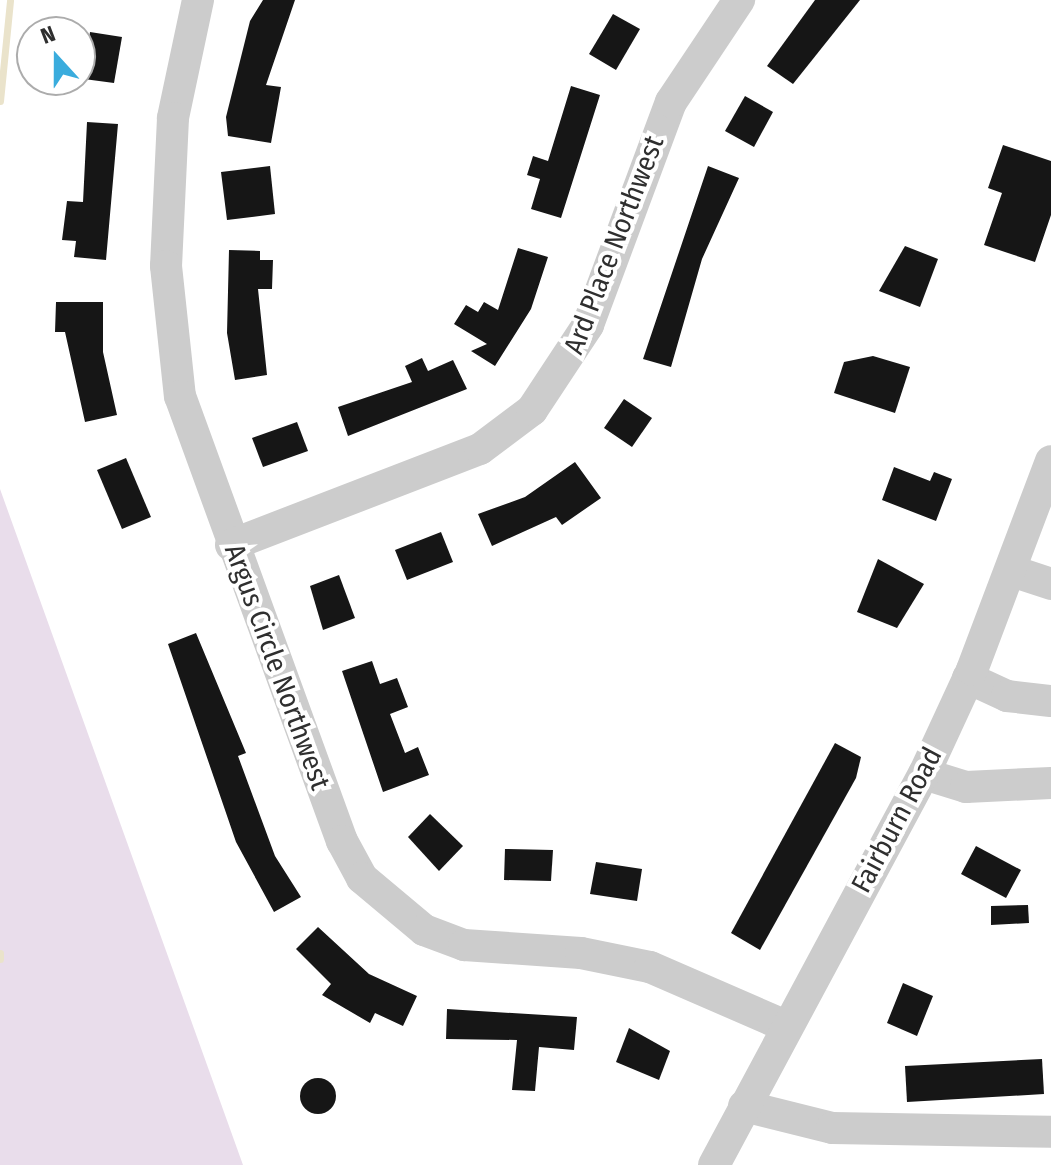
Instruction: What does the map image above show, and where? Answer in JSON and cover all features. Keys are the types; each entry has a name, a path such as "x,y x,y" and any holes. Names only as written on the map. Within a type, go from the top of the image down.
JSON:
{"street":[{"name":"Argus Circle Northwest","path":"198,0 173,118 169,331 180,396 231,545 342,841 387,905 464,945 581,953 650,967 786,1026"},
{"name":"Ard Place Northwest","path":"231,545 480,449 532,410 588,325 671,102 739,0"},
{"name":"Fairburn Road","path":"714,1165 924,774 1012,571 1051,461"},
{"path":"1012,571 1051,584"},
{"path":"968,678 1007,696 1051,701"},
{"path":"924,774 966,787 1051,783"},
{"path":"744,1106 832,1128 1051,1132"}],"shaded area":[{"path":"0,489 243,1165 0,1165"}],"building":[{"path":"263,0 295,0 266,85 281,87 271,143 228,136 226,117 250,21"},
{"path":"815,0 860,0 793,84 767,66"},
{"path":"613,14 640,29 616,70 589,54"},
{"path":"96,33 122,37 114,83 96,81"},
{"path":"571,86 600,95 561,218 531,209 540,179 527,175 533,156 548,161"},
{"path":"745,96 773,112 754,147 725,131"},
{"path":"87,122 118,124 106,260 74,257 76,241 62,240 67,201 83,202"},
{"path":"1003,145 1051,161 1051,215 1035,262 984,245 1002,193 988,188"},
{"path":"270,166 275,214 227,220 221,172"},
{"path":"708,166 739,178 702,259 671,367 643,359"},
{"path":"905,246 938,259 920,307 879,291"},
{"path":"518,248 548,257 531,309 495,366 471,351 487,344 454,324 466,305 478,312 484,302 498,310"},
{"path":"229,250 260,251 260,260 273,260 272,289 258,289 267,375 235,380 227,333"},
{"path":"56,302 103,302 103,352 117,415 85,422 65,332 55,332"},
{"path":"873,356 910,367 895,413 834,393 844,362"},
{"path":"422,358 428,371 453,360 467,389 348,436 338,407 412,382 405,366"},
{"path":"624,399 652,418 632,447 604,428"},
{"path":"297,422 308,451 263,467 252,438"},
{"path":"126,458 151,517 122,529 97,470"},
{"path":"575,462 601,498 562,525 556,517 492,546 478,514 525,497"},
{"path":"894,467 930,481 934,472 952,479 936,521 882,500"},
{"path":"441,532 453,562 407,580 395,550"},
{"path":"878,559 924,584 897,628 857,612"},
{"path":"339,575 355,618 323,630 310,586"},
{"path":"196,633 246,753 238,756 275,856 301,897 274,912 236,842 168,644"},
{"path":"372,661 380,684 397,678 408,707 390,714 405,753 418,747 429,775 383,792 342,671"},
{"path":"835,743 861,757 856,778 760,950 731,933"},
{"path":"430,814 463,846 439,871 408,837"},
{"path":"976,846 1021,870 1006,898 961,874"},
{"path":"505,849 553,850 551,881 504,880"},
{"path":"596,862 642,869 637,901 590,894"},
{"path":"1028,905 1029,923 991,925 991,906"},
{"path":"318,927 369,974 417,996 403,1026 375,1013 370,1023 322,995 331,984 296,949"},
{"path":"903,983 933,996 917,1036 887,1023"},
{"path":"447,1009 577,1017 574,1050 539,1047 535,1091 512,1090 517,1040 446,1039"},
{"path":"629,1028 670,1051 659,1080 616,1062"},
{"path":"1042,1059 1044,1094 907,1102 905,1066"},
{"path":"318,1078 331,1083 336,1096 331,1109 318,1114 305,1109 300,1096 305,1083"}],"waterway":[{"path":"0,101 10,0"},
{"path":"0,953 0,959"}]}
